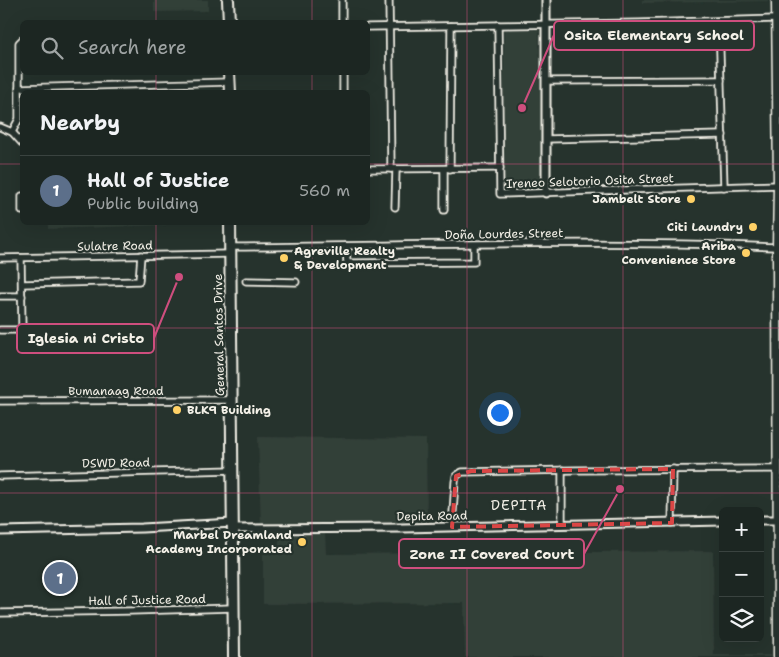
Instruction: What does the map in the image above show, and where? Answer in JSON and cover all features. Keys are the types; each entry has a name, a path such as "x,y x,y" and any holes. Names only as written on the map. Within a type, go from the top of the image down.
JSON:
{"highway":[{"path":"228,0 229,20"},
{"path":"229,77 230,90"},
{"name":"General Santos Drive","path":"230,225 234,657"}],"main road":[{"path":"776,0 779,199 778,657"}],"street":[{"path":"342,0 342,20"},
{"path":"389,0 395,207"},
{"path":"546,0 546,193"},
{"path":"370,27 776,20"},
{"path":"719,21 724,187"},
{"path":"498,25 500,168"},
{"path":"444,210 451,26"},
{"path":"12,132 19,119 20,64"},
{"path":"342,75 343,90"},
{"path":"19,88 229,77"},
{"path":"546,81 721,80"},
{"path":"0,127 12,132 20,141"},
{"path":"546,139 723,135"},
{"name":"Ireneo Selotorio Osita Street","path":"370,169 500,168 500,194 778,185"},
{"name":"Doña Lourdes Street","path":"230,250 346,246 778,242"},
{"path":"346,246 347,263 474,262 474,245"},
{"name":"Sulatre Road","path":"0,258 141,256 230,250"},
{"path":"22,284 140,281 141,256"},
{"path":"0,330 22,330 21,258"},
{"path":"246,281 296,282"},
{"path":"0,296 22,296"},
{"name":"Bumanaag Road","path":"0,401 232,400"},
{"path":"452,527 455,482 456,476 459,473 562,470 778,469"},
{"name":"DSWD Road","path":"0,476 233,470"},
{"path":"562,470 562,524"},
{"path":"672,523 673,470"},
{"path":"764,520 778,520"},
{"name":"Depita Road","path":"0,531 233,526 403,528 719,521"},
{"name":"Hall of Justice Road","path":"0,613 131,612 234,608"}],"highlighted area":[{"path":"673,469 672,523 452,527 456,476 471,471"}],"shaded area":[{"path":"154,0 208,0 208,11 154,12"},
{"path":"642,0 772,0 772,1 642,3"},
{"path":"504,29 539,29 543,188 504,189"},
{"path":"48,225 166,225 48,229"},
{"path":"258,437 426,439 427,526 261,527"},
{"path":"279,531 325,531 326,554 713,551 714,655 770,655 770,657 465,657 464,603 263,604 263,554 279,554"}],"place":[{"name":"Osita Elementary School","path":"522,108"},
{"name":"Jambelt Store","path":"691,199"},
{"name":"Citi Laundry","path":"753,227"},
{"name":"Ariba Convenience Store","path":"746,253"},
{"name":"Agreville Realty & Development","path":"284,258"},
{"name":"Iglesia ni Cristo","path":"179,277"},
{"name":"BLK9 Building","path":"177,410"},
{"name":"Zone II Covered Court","path":"620,489"},
{"name":"Marbel Dreamland Academy Incorporated","path":"302,542"},
{"name":"Hall of Justice","path":"60,578"}],"district":[{"name":"DEPITA","path":"519,505"}]}
